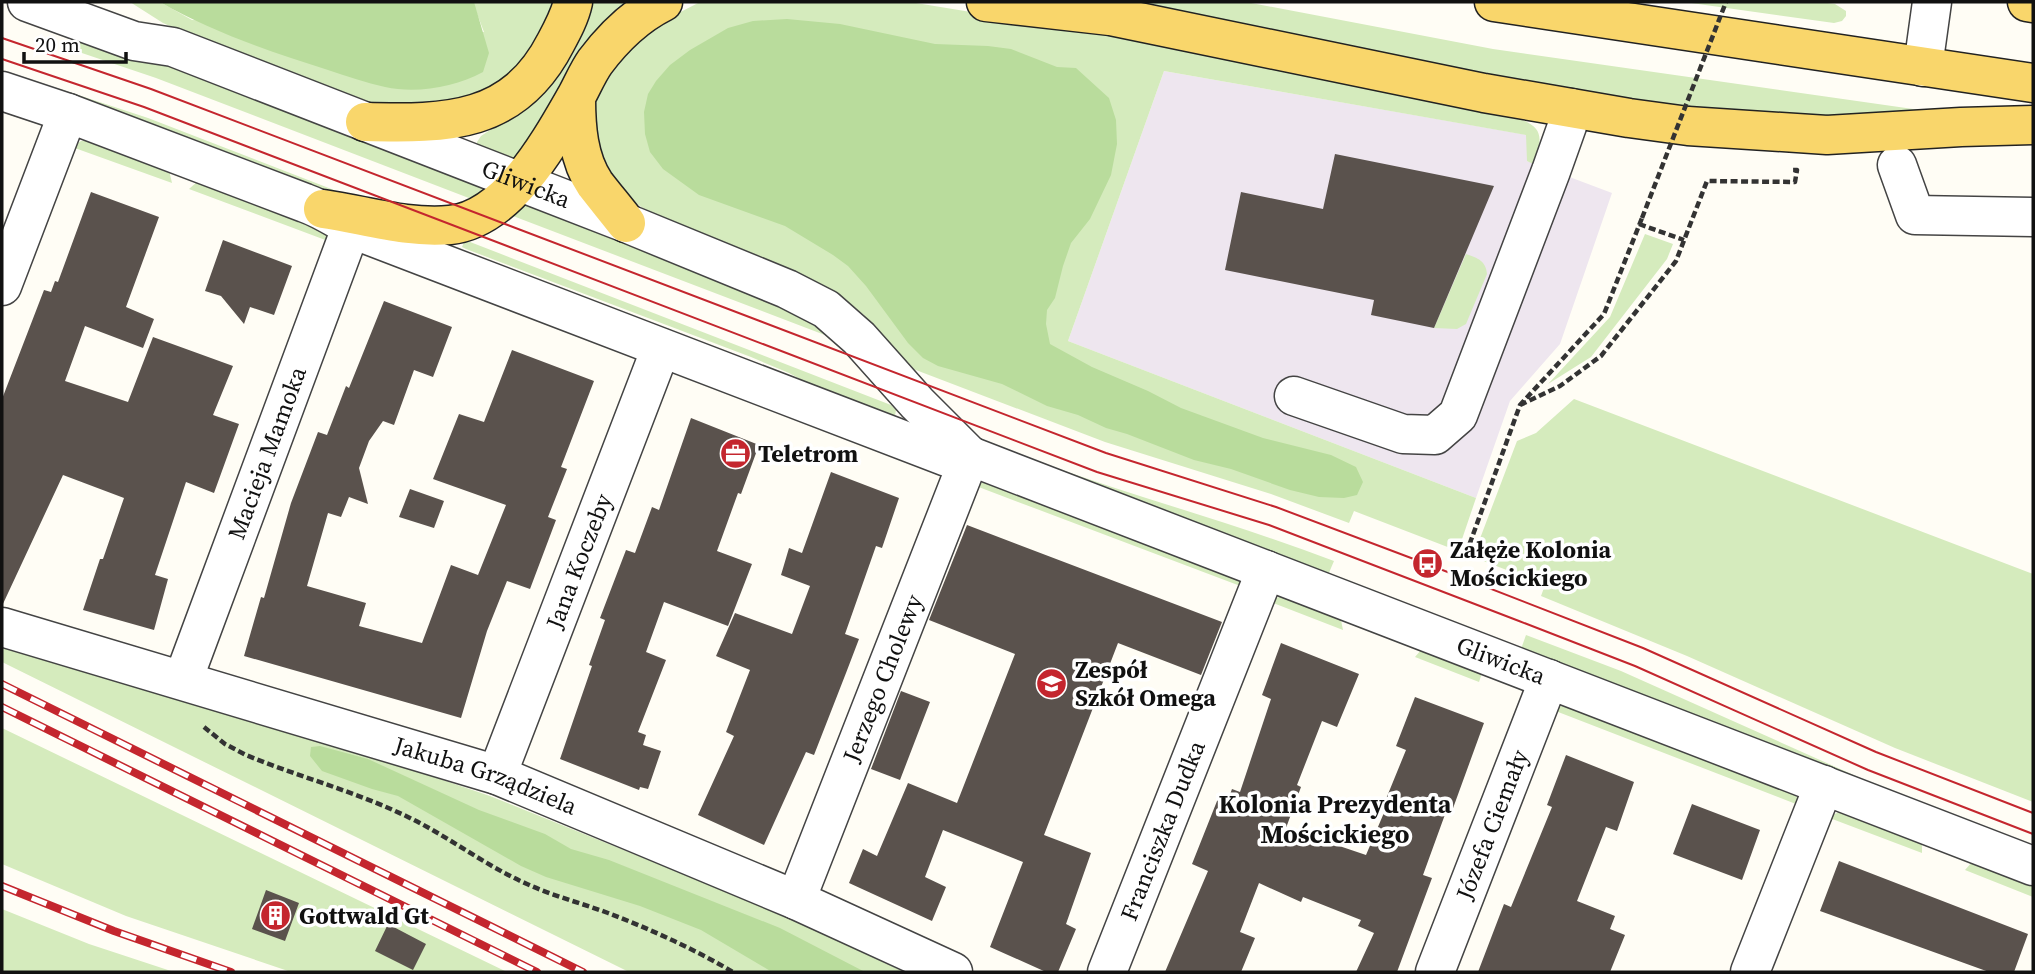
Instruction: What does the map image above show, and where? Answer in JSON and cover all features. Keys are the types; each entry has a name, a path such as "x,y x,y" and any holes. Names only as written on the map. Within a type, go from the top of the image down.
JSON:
{"main road":[{"path":"365,122 415,124 461,119 492,109 522,89 546,61 573,2"},
{"path":"337,219 418,226 453,225 482,214 519,183 534,164 576,98 593,65 610,42 663,2"},
{"path":"986,2 1105,16 1571,108 1688,126 1827,135 2033,125"},
{"path":"1063,2 1105,16"},
{"path":"1494,2 2033,83"},
{"path":"2027,2 2033,3"},
{"path":"576,98 576,129 583,157 594,182 626,223"}],"street":[{"name":"Gliwicka","path":"27,2 134,41 173,47 626,223 787,289 826,309 859,338 917,403 970,456"},
{"path":"107,2 173,47"},
{"path":"1923,66 1932,2"},
{"name":"Gliwicka","path":"2,91 68,113 661,348 947,457 970,456 2033,866"},
{"path":"1294,396 1403,434 1435,435 1458,415 1571,108"},
{"path":"2,286 14,217 68,113"},
{"path":"1897,165 1915,215 2033,217"},
{"name":"Macieja Mamoka","path":"183,680 337,219"},
{"name":"Jana Koczeby","path":"497,775 661,348"},
{"name":"Jerzego Cholewy","path":"796,900 970,456"},
{"name":"Franciszka Dudka","path":"1107,972 1266,570"},
{"name":"Jakuba Grządziela","path":"2,628 497,775 796,900 953,972"},
{"name":"Józefa Ciemały","path":"1435,972 1549,679"},
{"path":"1750,972 1824,785"}],"path":[{"path":"1465,554 1521,405 1604,314 1726,2"},
{"path":"1664,147 1677,150"},
{"path":"1521,405 1560,386 1601,356 1676,261 1707,181 1795,182 1797,170 1783,168"},
{"path":"1641,221 1684,240"},
{"path":"183,680 180,691 181,705 192,717 236,749 274,767 406,816 526,884 618,917 733,972"}],"shaded area":[{"path":"1164,71 1527,135 1527,161 1612,193 1560,344 1510,401 1476,498 1068,341"}],"green space":[{"path":"130,2 160,2 192,20 484,32 474,2 556,2 545,31 511,74 488,90 465,100 386,109 214,45 163,23"},
{"path":"160,2 474,2 489,53 483,72 472,77 436,88 397,89 264,48 200,23"},
{"path":"589,2 637,2 515,162 477,146 481,136 517,112"},
{"path":"700,2 910,2 1106,34 1515,117 1531,125 1540,139 1533,164 1527,161 1526,135 1164,71 1068,341 1476,498 1458,551 1354,511 1349,523 1271,494 1105,442 908,367 864,315 842,297 813,280 657,217 612,188 593,140 595,96 616,60 665,20"},
{"path":"1127,2 1246,2 1493,49 1927,111 1843,121 1690,111 1422,63"},
{"path":"1684,2 1820,2 1835,4 1846,11 1846,16 1842,21 1834,23"},
{"path":"787,19 840,24 935,44 1011,49 1057,67 1076,68 1109,98 1116,120 1117,144 1111,175 1090,219 1071,243 1055,298 1047,310 1046,324 1050,344 1092,367 1181,408 1263,438 1331,455 1356,467 1363,482 1357,495 1344,498 1319,497 1290,490 1231,469 1194,460 1106,428 1078,415 1047,406 1002,384 938,366 923,358 908,343 866,286 848,266 833,255 785,226 699,195 663,169 650,152 645,134 644,112 648,94 656,81 670,65 690,50 728,28 753,21"},
{"path":"79,31 480,187 483,191 474,200 156,78 73,50"},
{"path":"60,89 148,118 401,216 378,210 59,91"},
{"path":"81,141 92,141 169,170 172,183 72,147"},
{"path":"198,181 331,231 336,244 189,189"},
{"path":"525,204 789,308 807,318 830,337 513,216"},
{"path":"1645,234 1673,244 1667,259 1591,357 1548,384 1610,317"},
{"path":"465,240 891,405 896,410 895,416 891,417 826,393 751,357 466,249 462,247"},
{"path":"1466,254 1481,261 1487,274 1466,324 1457,329 1434,328"},
{"path":"1574,399 2033,574 2033,802 1895,748 1687,656 1541,596 1545,585 1473,557 1517,441 1536,433"},
{"path":"1039,462 1261,535 1334,561 1328,575"},
{"path":"983,482 1243,581 1243,587 976,486"},
{"path":"1282,596 1341,620 1343,630 1268,601"},
{"path":"1526,635 1621,671 1876,785 1521,649"},
{"path":"2,639 192,695 490,796 787,916 904,972 629,972 2,662"},
{"path":"1421,650 1482,673 1479,682 1415,657"},
{"path":"1564,705 1795,793 1801,806 1553,710"},
{"path":"2,728 507,972 291,972 126,916 2,864"},
{"path":"320,746 368,759 479,810 545,834 571,849 609,860 780,928 865,972 772,972 701,930 640,906 546,877 521,866 398,796 322,771 310,756 311,747"},
{"path":"1842,811 1922,842 1922,853 1827,817"},
{"path":"1972,862 2033,885 2033,897 1965,870"},
{"path":"2,909 89,944 174,972 2,972"}],"building":[{"path":"1335,154 1494,186 1434,328 1371,315 1374,300 1225,270 1241,192 1323,209"},
{"path":"91,192 159,217 126,307 154,319 143,348 85,326 65,381 128,402 153,337 233,366 213,415 239,424 214,493 186,482 155,575 168,579 154,630 83,610 124,498 63,475 2,606 2,399 44,290 51,292 55,281 58,282"},
{"path":"223,240 292,266 274,315 250,307 244,324 221,296 205,291"},
{"path":"384,301 452,327 433,377 414,370 394,425 383,421 369,441 359,468 368,504 349,497 341,517 328,513 307,586 366,603 359,626 422,643 451,565 478,575 506,505 433,479 459,414 484,422 512,350 594,381 561,467 567,469 548,517 556,520 530,589 507,581 487,631 461,718 244,656 291,503 318,432 327,435"},
{"path":"691,418 759,445 717,551 752,564 728,626 664,602 646,652 666,660 638,732 646,735 643,745 661,751 648,789 640,787 639,790 560,759 592,666 589,665 605,620 600,618 626,550 635,553 652,507 659,510"},
{"path":"831,472 899,498 882,548 876,546 845,634 859,639 846,673 814,755 806,752 764,845 698,815 734,736 726,732 750,670 716,656 735,613 792,634 810,586 781,575 789,548 802,553"},
{"path":"410,489 444,501 434,528 399,517"},
{"path":"967,525 1222,622 1201,675 1118,643 1044,835 1091,853 1066,924 1076,929 1058,972 1046,972 990,947 1023,862 943,830 925,877 946,887 932,921 849,883 863,849 877,856 908,783 957,803 1015,654 929,620"},
{"path":"1281,643 1359,674 1337,727 1322,721 1297,785 1301,787 1286,828 1366,855 1389,801 1386,799 1406,750 1396,746 1415,697 1484,723 1452,811 1447,809 1423,875 1432,878 1397,972 1356,972 1374,933 1358,926 1361,920 1303,897 1301,902 1259,883 1240,932 1255,938 1241,972 1165,972 1208,871 1192,864 1219,796 1228,800 1232,789 1240,792 1271,699 1262,695"},
{"path":"901,691 930,702 900,780 871,769"},
{"path":"1566,755 1634,782 1617,831 1606,827 1577,901 1615,916 1610,929 1625,935 1610,972 1478,972 1504,904 1511,907 1552,807 1547,805"},
{"path":"1692,804 1760,830 1742,880 1673,854"},
{"path":"1839,861 2028,934 2014,972 1989,972 1820,911"},
{"name":"Gottwald Gt","path":"266,890 299,903 285,941 252,929"},
{"path":"388,924 426,944 413,970 375,951"}],"tram line":[{"path":"2,38 151,89 1106,453 1276,507 1427,564 1643,648 1876,752 2033,813"},
{"path":"2,59 144,107 1097,472 1269,525 1635,666 1868,770 2033,834"}],"railway":[{"path":"2,684 583,972"},
{"path":"2,707 537,972"},
{"path":"2,886 114,931 231,972"}],"place":[{"name":"Teletrom","path":"735,454"},
{"name":"Załęże Kolonia Mościckiego","path":"1427,564"},
{"name":"Zespół Szkół Omega","path":"1052,684"},
{"name":"Gottwald Gt","path":"276,916"}],"district":[{"name":"Kolonia Prezydenta Mościckiego","path":"1335,819"}]}
